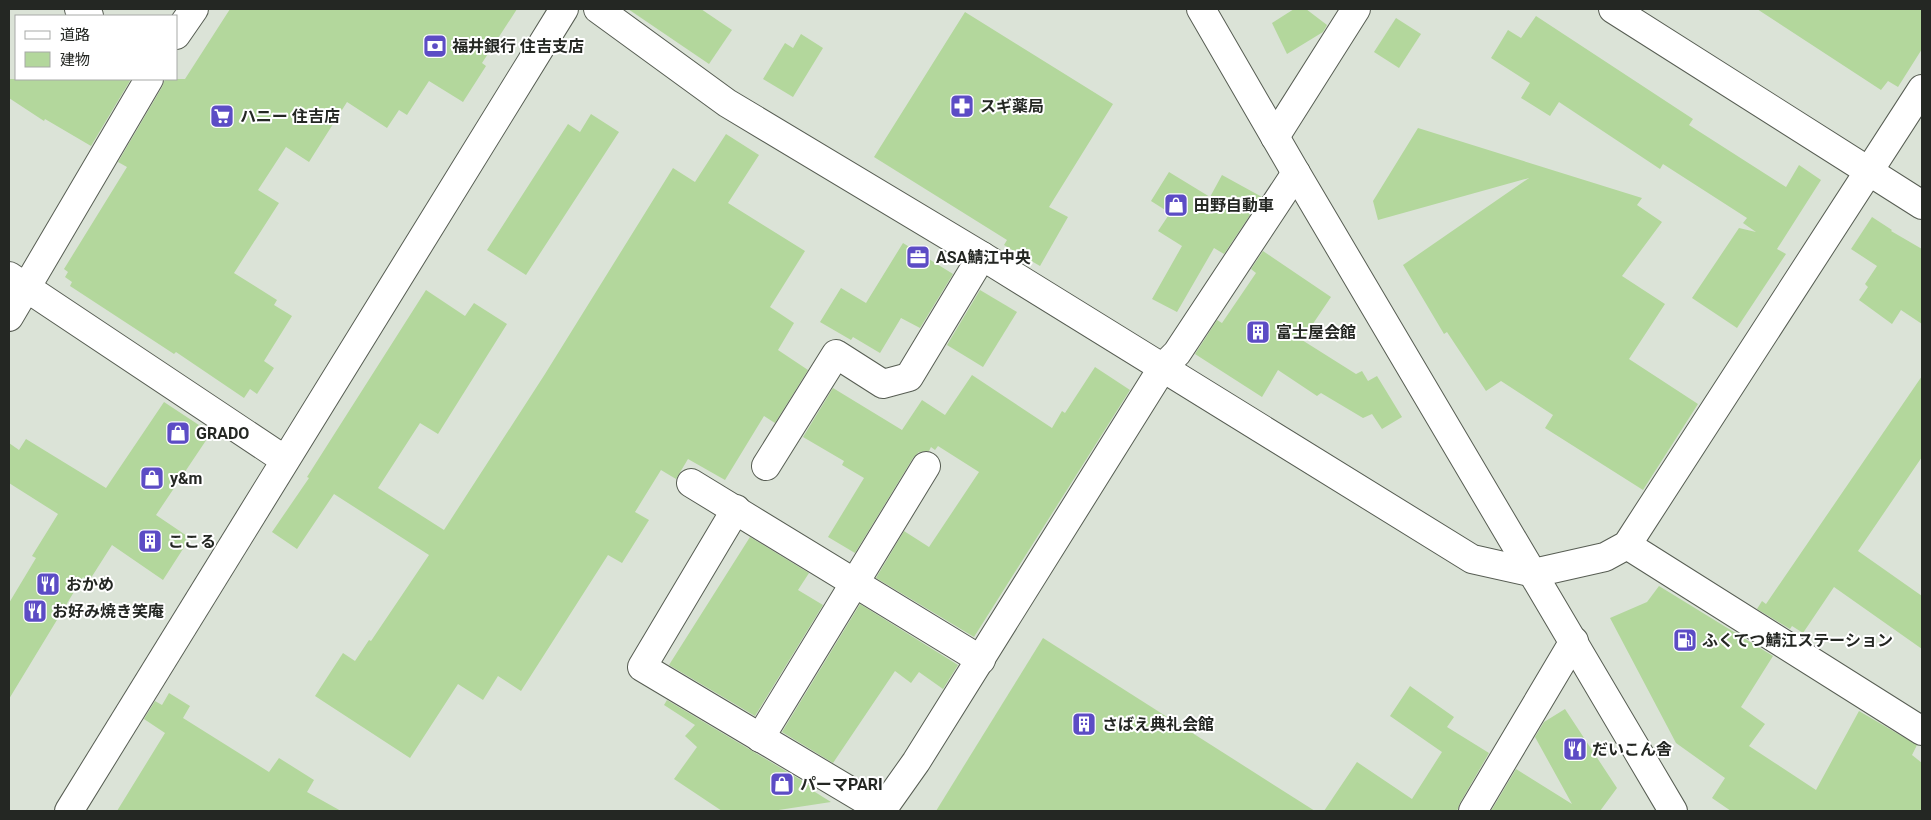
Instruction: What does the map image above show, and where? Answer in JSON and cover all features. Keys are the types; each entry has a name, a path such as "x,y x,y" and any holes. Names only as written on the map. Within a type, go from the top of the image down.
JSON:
{"street":[{"path":"178,32 194,9"},
{"path":"70,811 564,9"},
{"path":"598,9 727,103 982,256 1472,559 1534,574 1605,557 1627,545 1922,89"},
{"path":"1201,9 1274,136 1673,811"},
{"path":"1274,136 1356,9"},
{"path":"1613,9 1922,205"},
{"path":"9,316 18,282 148,80"},
{"path":"736,509 642,668 881,811 916,762 1163,367 1176,353 1296,173"},
{"path":"766,466 836,354 883,384 909,377 982,256"},
{"path":"18,282 285,460"},
{"path":"760,738 926,466"},
{"path":"692,482 980,660"},
{"path":"1627,545 1922,730"},
{"path":"1473,811 1574,641"}],"building":[{"path":"230,9 517,9 482,63 486,66 463,102 429,81 407,115 399,110 387,128 347,102 309,162 286,147 258,190 279,203 234,273 277,300 274,305 292,316 264,361 274,368 257,394 250,389 244,398 176,352 174,354 70,286 72,282 65,277 68,272 64,269 127,167 118,162 165,80 185,79"},
{"path":"628,9 701,9 732,30 709,64"},
{"path":"1294,9 1306,9 1327,25 1323,32 1287,54 1272,23"},
{"path":"1757,9 1922,9 1922,49 1898,87 1888,81 1881,90"},
{"path":"965,12 1113,104 1049,207 1068,217 1040,266 1004,245 1007,240 874,157"},
{"path":"1536,16 1693,119 1689,125 1786,187 1799,165 1821,180 1777,249 1786,254 1737,328 1692,298 1739,228 1756,232 1743,223 1747,218 1663,164 1660,169 1559,102 1550,116 1521,98 1530,83 1491,58 1508,30 1521,38"},
{"path":"1396,18 1421,34 1399,68 1374,52"},
{"path":"801,34 823,48 793,97 763,79 785,43 793,48"},
{"path":"9,79 130,80 91,146 45,119 44,121 9,98"},
{"path":"591,114 619,132 526,275 487,250 568,124 580,132"},
{"path":"1418,128 1642,198 1637,205 1662,222 1622,276 1665,304 1629,359 1698,404 1643,490 1545,428 1553,415 1501,381 1486,391 1447,332 1444,334 1403,265 1529,178 1378,220 1373,201"},
{"path":"726,134 759,155 728,203 805,251 770,307 794,323 778,350 808,370 775,423 764,416 725,480 688,459 676,479 661,470 635,512 649,520 622,563 608,555 521,691 498,676 483,700 458,684 410,758 315,696 343,653 355,661 369,640 371,641 429,555 334,494 297,549 272,532 309,478 307,477 426,290 465,316 474,303 507,324 438,434 420,423 378,488 444,530 545,374 673,168 695,182"},
{"path":"1169,172 1210,197 1222,175 1262,197 1224,254 1214,248 1177,312 1152,299 1182,246 1158,231 1170,213 1151,201"},
{"path":"1872,217 1891,231 1922,249 1922,324 1901,310 1892,324 1859,300 1868,287 1865,284 1877,266 1851,249"},
{"path":"903,243 953,274 920,328 901,318 880,353 853,337 851,340 820,322 841,288 866,303"},
{"name":"富士屋会館","path":"1263,251 1331,297 1302,340 1356,374 1362,371 1368,381 1377,376 1402,417 1382,429 1372,414 1363,418 1321,393 1317,396 1278,370 1262,397 1195,354 1217,320 1222,323 1256,273 1251,269"},
{"path":"980,290 1017,312 983,367 947,345"},
{"path":"1095,367 1130,390 974,637 876,578 904,531 929,547 979,472 938,446 935,450 931,447 929,451 919,452 913,458 855,553 828,537 864,478 842,465 844,461 803,437 833,388 902,430 922,400 945,415 972,375 1052,428 1062,411 1065,413"},
{"path":"1922,376 1922,457 1858,551 1922,596 1922,649 1834,587 1803,633 1792,626 1790,629 1757,609 1762,601 1766,604"},
{"path":"164,402 211,433 156,515 190,538 163,580 112,545 89,581 83,577 9,699 9,603 36,558 32,556 58,514 9,483 9,443 19,450 26,439 106,488"},
{"path":"750,537 809,573 798,590 823,605 755,716 669,665"},
{"path":"1659,586 1773,656 1741,707 1765,724 1749,746 1816,790 1859,711 1917,745 1912,755 1922,763 1922,811 1731,811 1712,798 1725,778 1676,743 1610,618 1647,602"},
{"path":"860,604 958,665 943,689 919,672 911,683 895,671 833,763 782,732"},
{"name":"さばえ典礼会館","path":"1043,638 1315,811 936,811"},
{"path":"1410,686 1454,717 1447,727 1489,753 1457,811 1324,811 1357,762 1412,799 1442,752 1390,716"},
{"path":"169,693 190,706 183,718 269,772 279,758 314,780 307,792 341,811 117,811 165,733 144,719 155,701 162,705"},
{"path":"667,700 816,789 815,792 831,802 772,811 722,811 674,779 697,747 685,736 695,725 664,705"},
{"path":"1565,709 1617,788 1600,811 1491,811 1516,769 1572,804 1535,737 1544,722"}],"place":[{"name":"福井銀行 住吉支店","path":"435,46"},
{"name":"スギ薬局","path":"962,106"},
{"name":"ハニー 住吉店","path":"222,116"},
{"name":"田野自動車","path":"1176,205"},
{"name":"ASA鯖江中央","path":"918,257"},
{"name":"富士屋会館","path":"1258,332"},
{"name":"GRADO","path":"178,433"},
{"name":"y&m","path":"152,478"},
{"name":"ここる","path":"150,541"},
{"name":"おかめ","path":"48,584"},
{"name":"お好み焼き笑庵","path":"35,611"},
{"name":"ふくてつ鯖江ステーション","path":"1685,640"},
{"name":"さばえ典礼会館","path":"1084,724"},
{"name":"だいこん舎","path":"1575,749"},
{"name":"パーマPARI","path":"782,784"}]}
